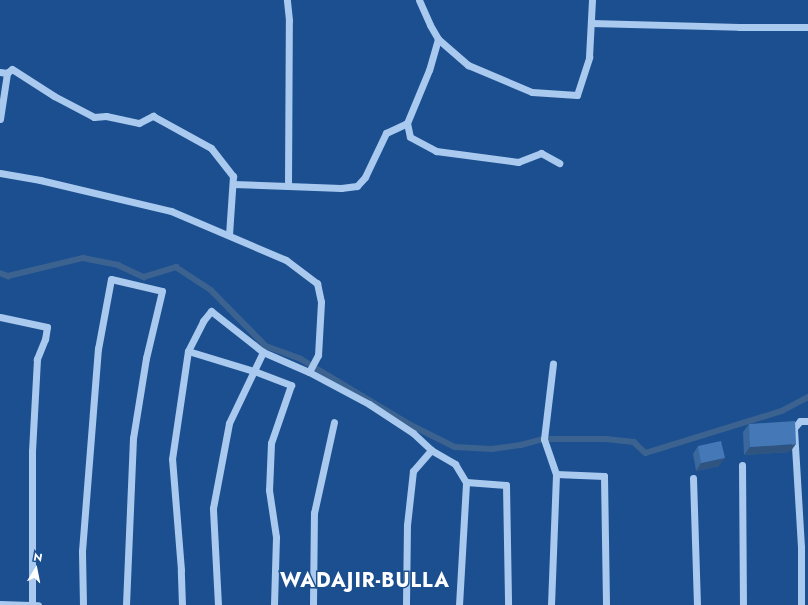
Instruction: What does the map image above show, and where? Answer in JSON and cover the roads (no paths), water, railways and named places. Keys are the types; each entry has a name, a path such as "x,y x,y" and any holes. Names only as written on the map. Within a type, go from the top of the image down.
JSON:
{"street":[{"path":"286,0 289,20 288,186"},
{"path":"419,0 438,39 468,65 532,92 576,95 589,57 592,23 592,0"},
{"path":"592,23 739,27 808,27"},
{"path":"438,39 429,70 407,123 410,137 436,151 518,162 541,153 559,163"},
{"path":"0,119 3,72 12,69 54,96 94,117 106,116 139,123 153,116 210,148 233,176 229,234"},
{"path":"233,184 341,188 357,186 365,177 386,133 407,123"},
{"path":"0,173 48,182 171,211 229,234 286,260 317,284 321,302 318,355 309,372"},
{"path":"82,605 82,551 98,349 111,279 162,291 146,358 133,438 126,605"},
{"path":"182,605 181,570 172,459 188,351 203,321 211,311 263,352 309,372 369,404 413,433 431,450 454,464 466,482 459,605"},
{"path":"0,317 46,327 45,339 37,359 32,451 32,605"},
{"path":"188,351 254,371 291,385 271,443 269,490 276,537 274,605"},
{"path":"218,605 213,508 229,423 263,352"},
{"path":"551,605 556,474 544,439 553,364"},
{"path":"801,605 801,547 794,428 800,421 808,421"},
{"path":"313,605 314,513 334,422"},
{"path":"406,605 407,524 413,471 431,450"},
{"path":"742,464 743,605"},
{"path":"556,474 604,476 606,605"},
{"path":"693,478 697,605"},
{"path":"466,482 506,485 508,605"},
{"path":"0,604 38,605"}],"waterway":[{"path":"0,273 8,276 83,258 118,265 144,277 176,267 211,290 266,346 301,359 409,424 455,447 492,449 521,445 544,439 606,439 634,442 646,453 782,411 808,397"}],"district":[{"name":"WADAJIR-BULLA","path":"365,580"}]}
